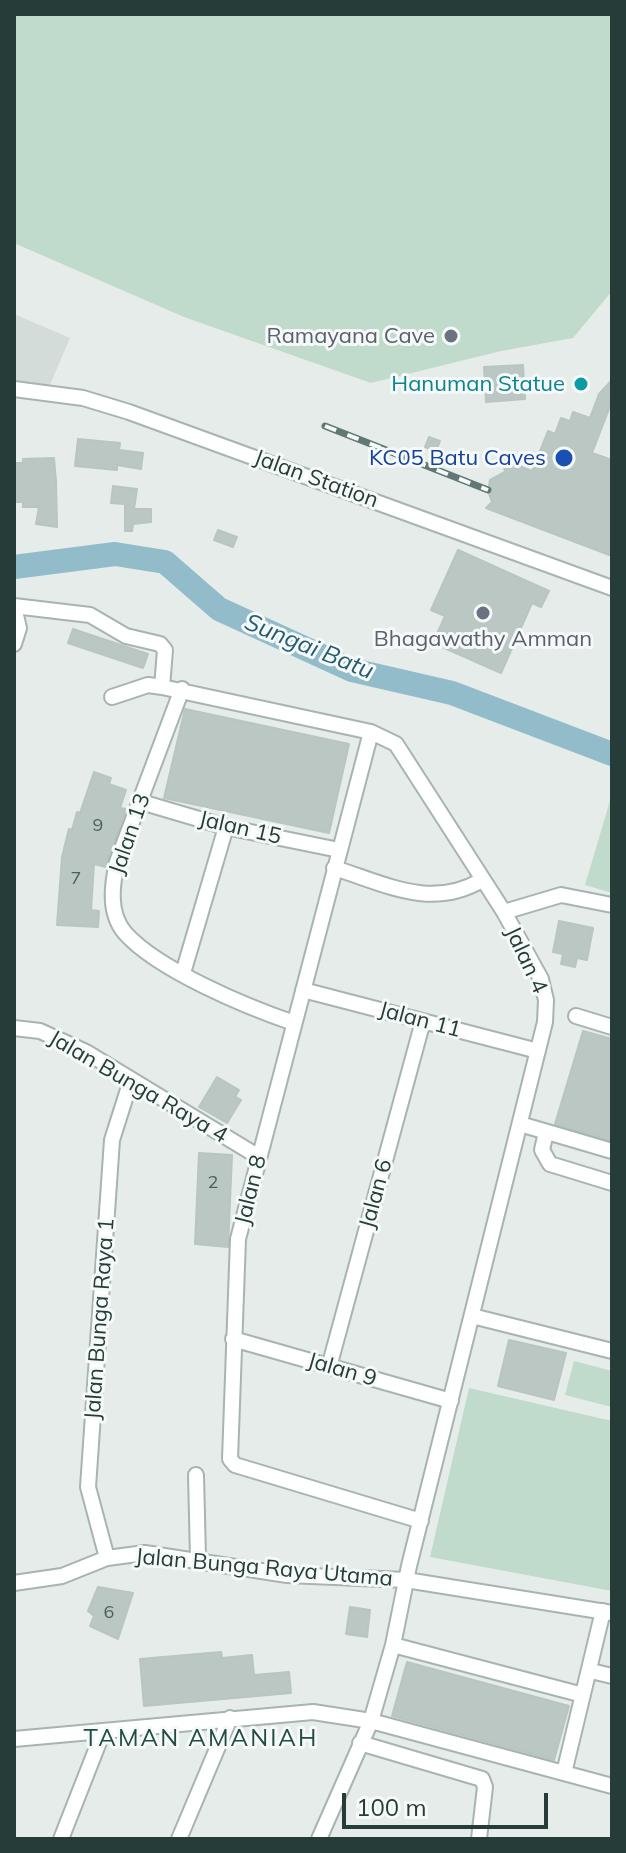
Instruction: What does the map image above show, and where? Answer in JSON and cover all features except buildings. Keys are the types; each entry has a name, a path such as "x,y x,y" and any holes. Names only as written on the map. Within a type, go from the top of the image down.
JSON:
{"street":[{"name":"Jalan Station","path":"14,389 83,398 129,412 612,588"},
{"path":"14,644 19,628 14,607 76,611 103,621 126,636 160,644 165,650 162,687"},
{"name":"Jalan 4","path":"112,697 148,685 182,689 371,732 396,744 504,912 541,979 546,1000 545,1022 406,1580 393,1645 371,1721 319,1839"},
{"name":"Jalan 13","path":"182,689 117,862 112,887 115,911 124,932 183,973 239,1004 294,1023"},
{"name":"Jalan 8","path":"371,732 238,1239 230,1459 235,1465 421,1521"},
{"name":"Jalan 15","path":"141,802 226,827 339,850"},
{"path":"183,973 226,827"},
{"path":"334,868 419,894 441,896 462,891 482,880"},
{"path":"504,912 561,895 612,905"},
{"name":"Jalan 11","path":"303,990 538,1051"},
{"path":"576,1016 612,1027"},
{"name":"Jalan 6","path":"329,1367 423,1021"},
{"name":"Jalan Bunga Raya 4","path":"14,1028 40,1031 63,1041 259,1157"},
{"name":"Jalan Bunga Raya 1","path":"107,1558 88,1487 112,1140 131,1080"},
{"path":"520,1124 612,1151"},
{"path":"546,1132 542,1150 550,1164 612,1183"},
{"path":"472,1316 612,1351"},
{"name":"Jalan 9","path":"233,1339 451,1401"},
{"path":"196,1475 198,1558"},
{"name":"Jalan Bunga Raya Utama","path":"14,1583 62,1576 107,1558 145,1553 198,1558 287,1575 406,1580 608,1612"},
{"path":"564,1773 608,1612"},
{"path":"393,1645 583,1695"},
{"path":"591,1671 612,1676"},
{"path":"14,1739 313,1712 371,1721 612,1786"},
{"path":"179,1839 230,1718"},
{"path":"61,1839 103,1732"},
{"path":"360,1743 482,1779 485,1787 479,1839"}],"shaded area":[{"path":"14,314 70,338 49,387 14,386"}],"green space":[{"path":"14,14 612,14 612,291 573,338 501,351 371,383 184,317 14,243"},
{"path":"612,794 612,893 585,885"},
{"path":"574,1361 612,1371 612,1407 565,1395"},
{"path":"469,1388 612,1421 612,1591 430,1557"}],"waterway":[{"name":"Sungai Batu","path":"14,567 115,554 165,562 219,609 352,670 452,693 612,754"}],"railway":[{"path":"325,426 488,490"}],"place":[{"name":"Ramayana Cave","path":"451,336"},
{"name":"Hanuman Statue","path":"581,384"},
{"name":"KC05 Batu Caves","path":"564,458"},
{"name":"Bhagawathy Amman","path":"483,613"}],"district":[{"name":"TAMAN AMANIAH","path":"201,1739"}]}
